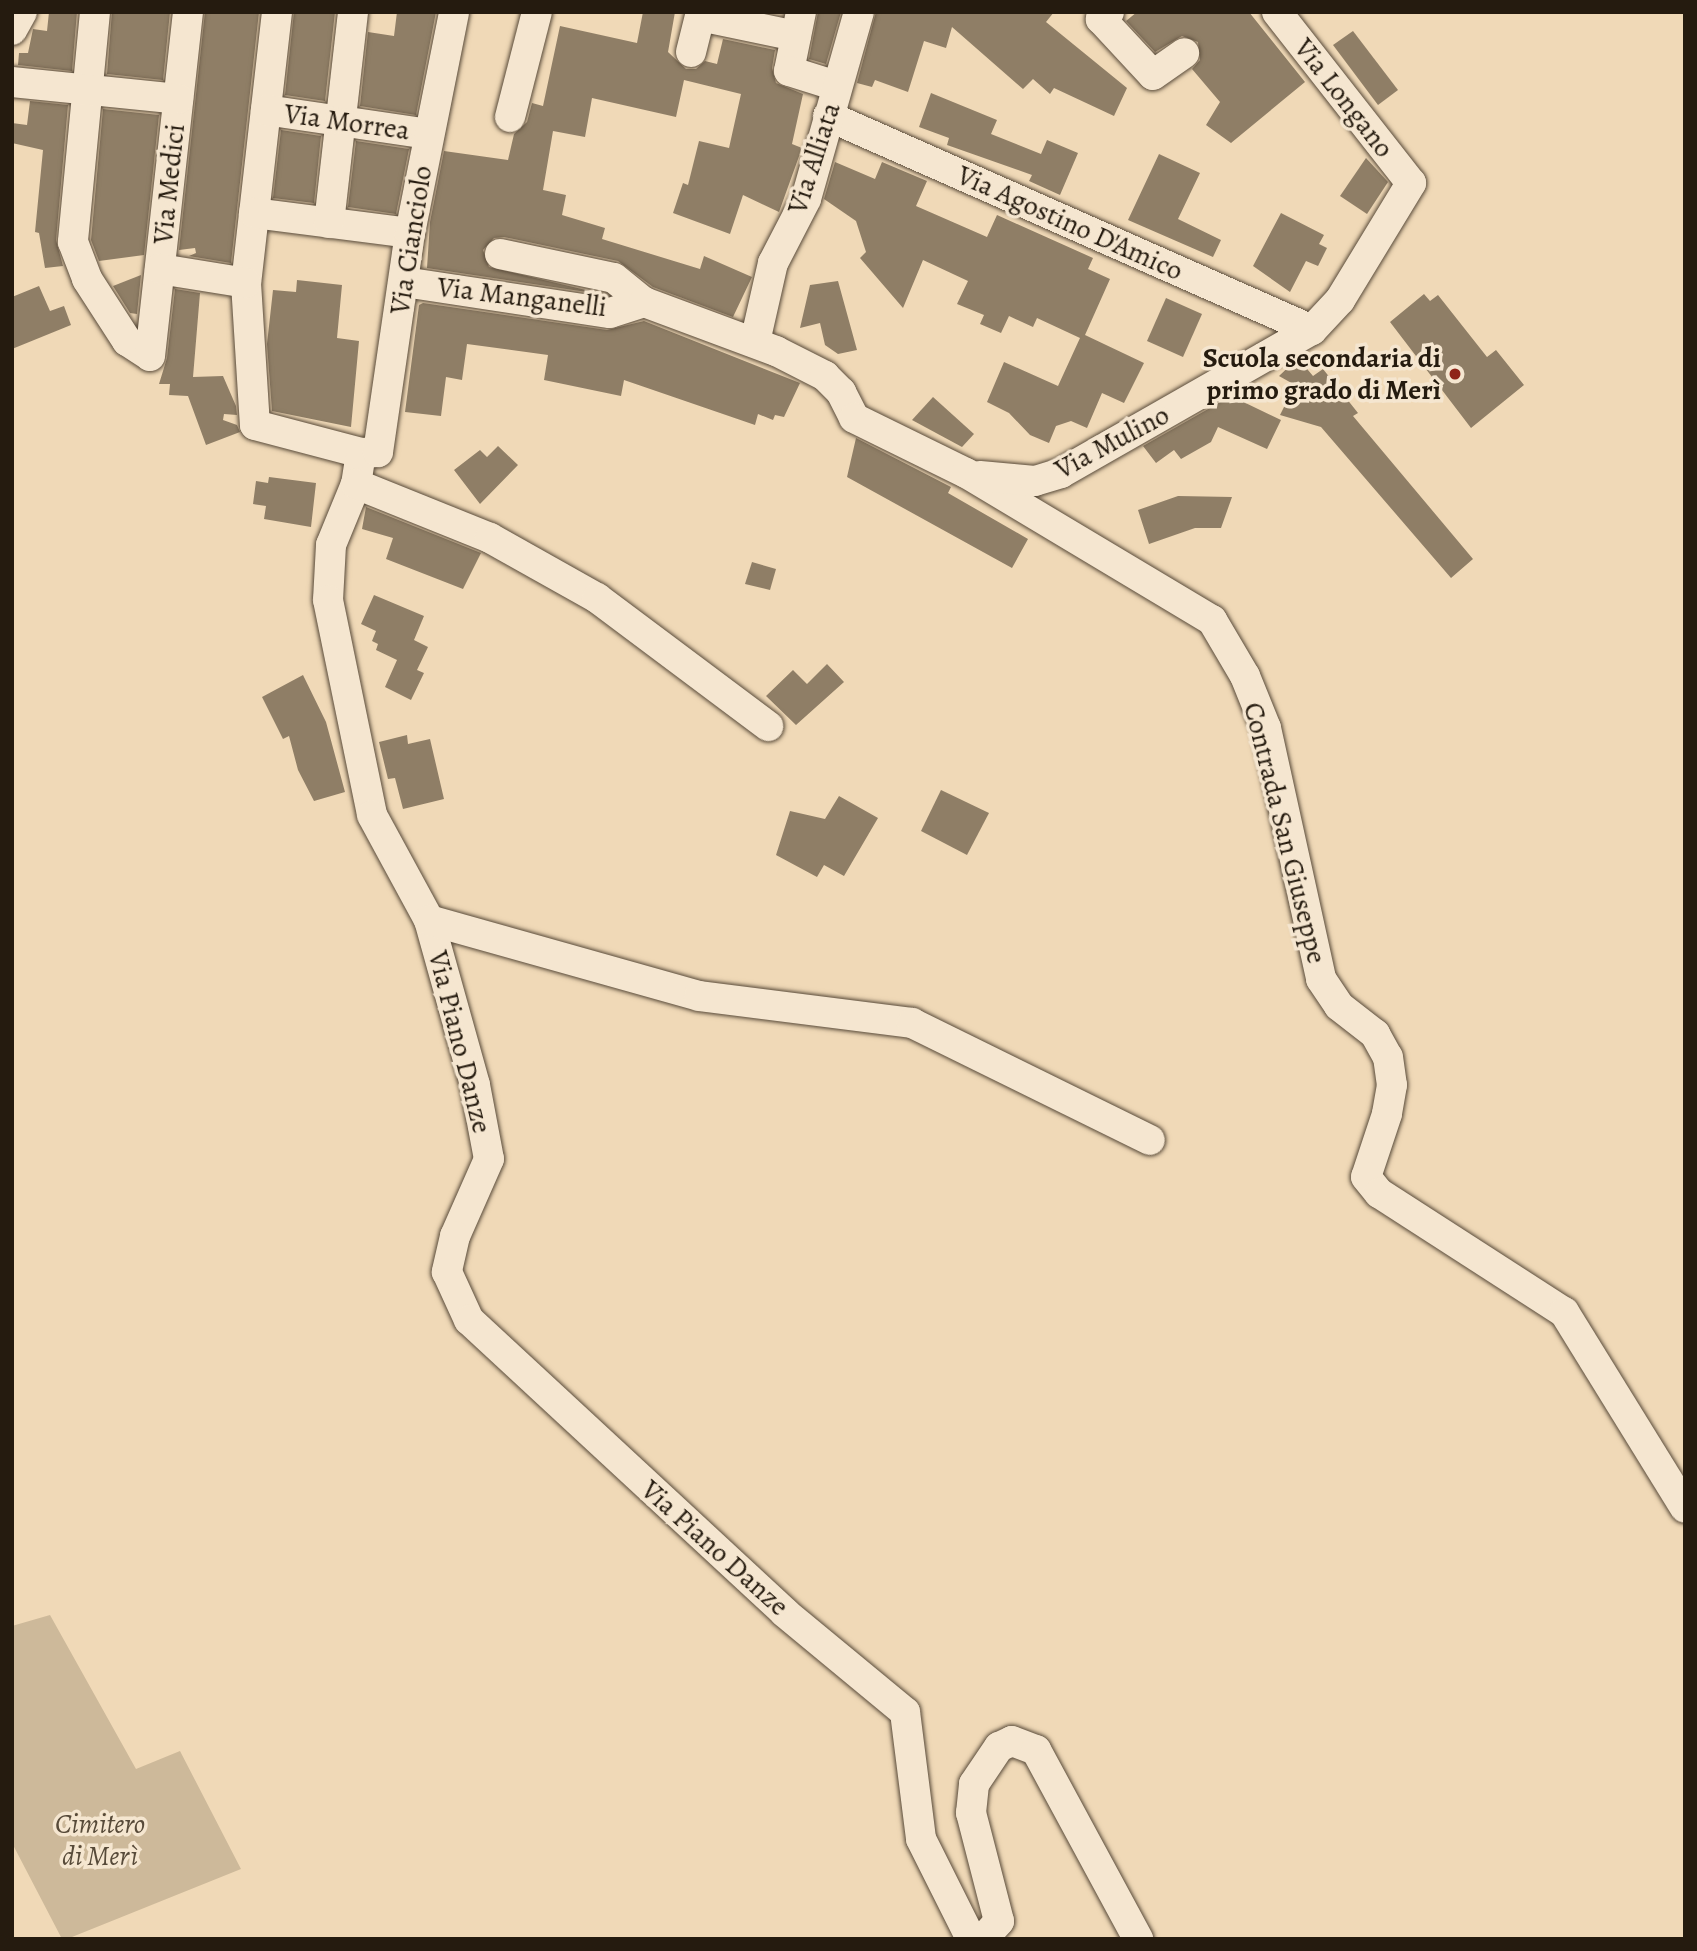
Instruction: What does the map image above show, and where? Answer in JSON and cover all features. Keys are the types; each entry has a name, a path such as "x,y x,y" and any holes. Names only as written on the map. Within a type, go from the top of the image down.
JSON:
{"street":[{"path":"12,30 22,12"},
{"path":"88,90 95,12"},
{"name":"Via Medici","path":"88,90 73,242 87,279 127,341 150,356 188,12"},
{"path":"277,12 246,284 255,425 361,453"},
{"path":"329,223 353,12"},
{"name":"Via Cianciolo","path":"361,453 379,452 410,233 454,12"},
{"path":"510,117 537,12"},
{"name":"Via Alliata","path":"755,342 773,263 806,199 859,12"},
{"path":"1109,12 1101,19 1153,75 1184,53"},
{"name":"Via Longano","path":"1277,12 1411,183"},
{"path":"691,52 700,16 799,24 789,71 837,86"},
{"path":"12,82 178,99"},
{"name":"Via Morrea","path":"266,110 428,134"},
{"name":"Via Agostino D'Amico","path":"828,116 1312,330"},
{"name":"Via Mulino","path":"966,473 1034,481 1061,473 1312,330 1340,300 1411,183"},
{"path":"254,213 410,233"},
{"path":"500,254 614,278 644,302"},
{"path":"160,270 246,284"},
{"name":"Via Manganelli","path":"404,282 610,313 644,302 755,342 825,376 841,392 854,418 966,473"},
{"name":"Via Piano Danze","path":"361,453 356,484 331,545 328,600 372,815 429,920 475,1085 489,1159 455,1236 447,1272 469,1320 784,1612 905,1712 921,1839 971,1939"},
{"name":"Contrada San Giuseppe","path":"966,473 1116,564 1180,597 1212,620 1229,643 1266,729 1321,979 1339,1006 1375,1034 1388,1057 1392,1085 1387,1114 1366,1177 1380,1193 1564,1312 1685,1508"},
{"path":"356,484 490,538 597,598 768,726"},
{"path":"429,920 699,996 912,1023 1150,1140"},
{"path":"983,1939 999,1921 971,1813 974,1784 999,1747 1012,1741 1036,1749 1138,1939"}],"green space":[{"name":"Cimitero di Merì","path":"50,1615 136,1769 180,1751 241,1869 67,1939 62,1939 12,1843 12,1626"}],"building":[{"path":"49,12 77,12 72,71 18,65 19,53 28,53 33,29 47,31"},
{"path":"112,12 170,12 163,80 107,74"},
{"path":"205,12 259,12 231,263 189,256 196,253 195,248 179,250"},
{"path":"294,12 335,12 325,101 285,95"},
{"path":"397,12 436,12 416,115 360,106 368,32 394,36"},
{"path":"643,12 675,12 668,52 686,69 696,69 705,61 717,64 723,39 775,50 772,68 776,83 803,94 792,144 802,148 779,212 743,195 730,234 673,213 683,183 688,185 699,141 729,148 741,94 684,80 676,117 592,98 585,137 553,131 543,190 566,195 562,215 605,228 602,239 700,269 704,256 752,277 733,317 653,287 618,261 504,237 494,238 483,250 489,267 607,295 427,268 430,222 444,151 508,160 514,134 527,122 532,103 543,106 560,26 637,43"},
{"path":"818,12 841,12 826,64 809,59"},
{"path":"876,12 1054,12 1046,22 1127,88 1114,116 1054,88 1050,94 1033,79 1023,89 952,27 946,48 924,41 908,92 875,80 872,87 857,83"},
{"path":"1137,12 1249,12 1305,82 1231,143 1206,125 1220,102 1192,69 1200,60 1198,42 1182,36 1155,52 1126,21"},
{"path":"1353,31 1398,90 1378,105 1333,45"},
{"path":"931,93 997,120 991,134 1041,154 1047,140 1078,153 1060,195 1029,181 1032,175 947,145 949,138 919,127"},
{"path":"30,101 68,105 56,240 63,266 45,268 39,233 35,232 43,150 12,143 12,123 27,125"},
{"path":"103,109 159,115 144,255 99,261 91,240"},
{"path":"281,130 321,136 314,203 273,198"},
{"path":"356,141 409,149 396,214 348,207"},
{"path":"1159,154 1200,173 1178,219 1221,240 1213,257 1128,220"},
{"path":"1366,158 1388,182 1367,214 1340,196"},
{"path":"835,162 875,179 882,162 927,181 916,206 987,237 997,215 1093,258 1088,269 1110,279 1085,335 1144,363 1124,403 1102,393 1087,428 1071,421 1056,426 1049,443 1030,435 1009,413 987,402 1004,362 1058,386 1080,338 1037,318 1033,327 1009,316 1001,333 980,324 984,315 957,304 968,281 923,260 903,308 860,258 866,252 856,221 824,199"},
{"path":"1281,213 1324,235 1319,244 1327,248 1318,266 1306,261 1290,292 1253,266"},
{"path":"141,275 137,314 130,313 113,286"},
{"path":"297,280 342,285 337,338 359,341 351,427 272,411 267,344 273,290 296,292"},
{"path":"838,281 857,350 838,354 825,345 820,323 800,328 810,285"},
{"path":"39,286 50,311 64,306 71,325 12,349 12,297"},
{"path":"175,289 200,293 193,377 223,376 236,406 237,415 224,414 223,420 237,425 240,432 206,445 188,396 169,395 170,384 159,384 167,358"},
{"path":"1424,294 1430,301 1438,295 1487,357 1496,350 1524,385 1471,428 1390,322"},
{"path":"1166,298 1202,314 1183,357 1147,341"},
{"path":"423,303 607,330 644,321 800,383 784,417 775,415 773,420 758,414 755,425 624,380 621,396 544,380 548,355 467,344 462,380 446,377 441,416 405,412 419,305"},
{"path":"1298,358 1313,376 1323,369 1358,413 1353,416 1473,559 1451,578 1321,427 1280,415 1295,385 1279,376"},
{"path":"1231,396 1281,420 1267,449 1218,427 1211,442 1181,459 1174,450 1156,463 1143,446"},
{"path":"933,397 974,434 962,447 912,420"},
{"path":"856,438 951,487 948,493 1028,539 1012,568 847,477"},
{"path":"498,446 518,465 480,504 454,470 480,450 487,457"},
{"path":"269,477 316,483 311,527 264,519 266,506 253,504 256,481 268,483"},
{"path":"1178,496 1232,497 1221,528 1195,528 1149,544 1138,510"},
{"path":"366,507 481,553 463,589 386,559 393,538 362,529"},
{"path":"752,562 776,569 770,590 745,584"},
{"path":"374,595 424,616 414,640 428,647 417,670 424,673 411,700 385,687 397,660 376,650 378,644 372,641 376,631 361,624"},
{"path":"827,664 844,682 796,725 766,696 793,670 807,684"},
{"path":"303,675 326,722 345,792 314,801 298,770 289,736 283,739 262,697"},
{"path":"407,735 408,744 430,739 444,799 403,809 395,778 388,779 379,742"},
{"path":"941,790 989,813 967,855 921,831"},
{"path":"839,796 878,818 844,876 824,865 817,877 776,855 790,811 825,819"}],"place":[{"name":"Scuola secondaria di primo grado di Merì","path":"1455,374"}]}
